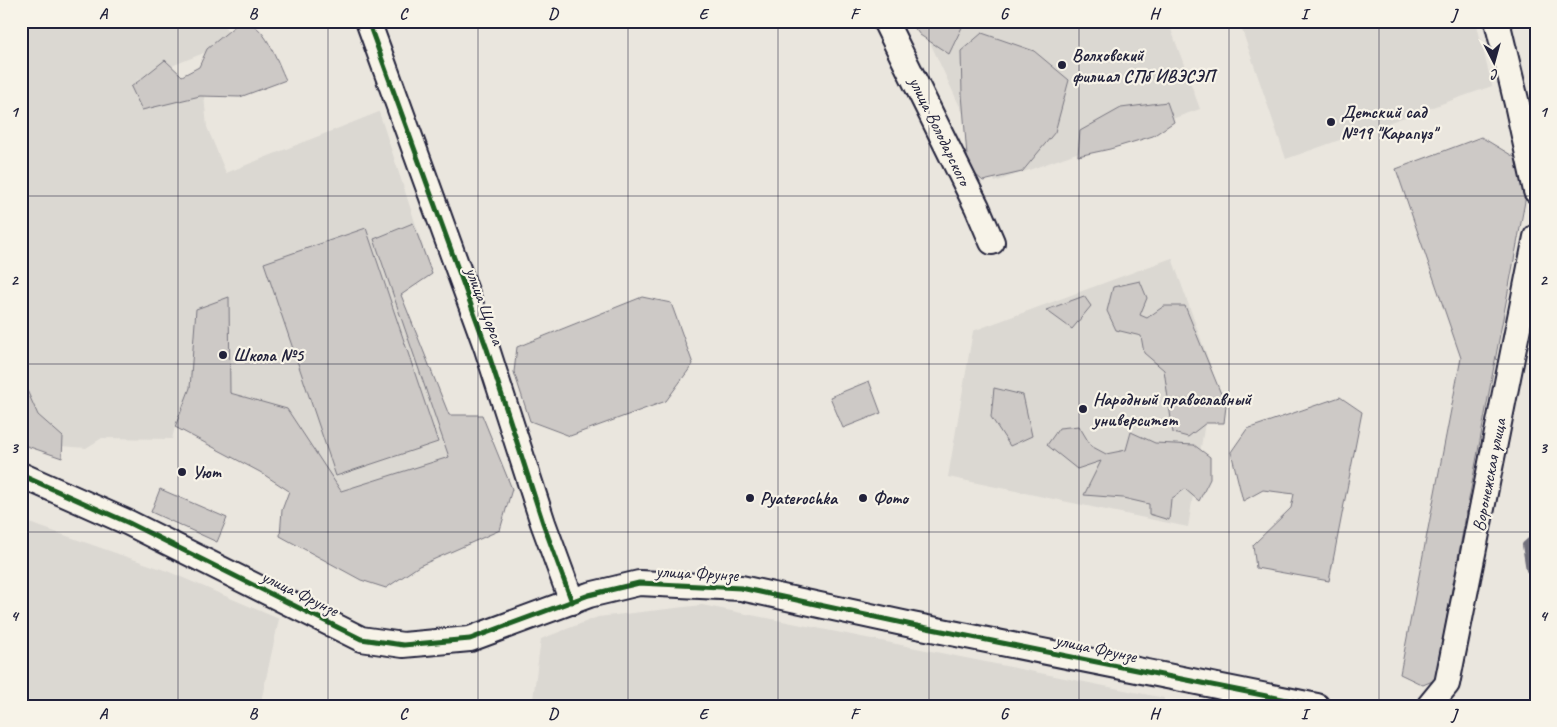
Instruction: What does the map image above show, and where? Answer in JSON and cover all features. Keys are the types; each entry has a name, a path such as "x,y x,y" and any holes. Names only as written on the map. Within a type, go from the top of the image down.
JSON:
{"street":[{"name":"улица Щорса","path":"368,21 487,349 543,523 572,602"},
{"name":"улица Володарского","path":"885,21 992,242"},
{"path":"1497,21 1536,191"},
{"name":"Воронежская улица","path":"1429,706 1447,684 1536,238"},
{"name":"улица Фрунзе","path":"21,475 129,523 361,639 403,645 470,639 589,595 639,583 741,588 912,625 1317,706"}],"shaded area":[{"name":"Школа №5","path":"21,21 223,21 231,42 137,80 145,105 203,85 207,127 226,173 379,112 432,274 401,295 449,415 482,415 512,489 500,530 419,566 386,588 361,580 280,536 282,510 289,491 260,472 175,427 172,439 102,438 86,448 21,443"},
{"path":"241,21 257,28 263,35 274,53 286,80 240,97 200,96 142,110 131,87 165,60 182,76 199,67 207,49"},
{"path":"909,21 965,21 949,54 920,35"},
{"name":"Волховский филиал СПб ИВЭСЭП","path":"920,21 1168,21 1200,109 995,182"},
{"name":"Детский сад №19 \"Карапуз\"","path":"1239,21 1476,21 1492,86 1286,159"},
{"path":"982,33 1034,51 1069,80 1055,132 1022,172 983,181 968,168 962,94 961,51"},
{"path":"1167,102 1174,122 1153,136 1078,156 1080,131 1121,108"},
{"path":"1481,137 1521,161 1526,196 1435,680 1423,685 1400,674 1461,358 1396,169"},
{"path":"413,223 432,274 401,295 449,415 482,415 512,489 500,530 419,566 386,588 361,580 280,536 282,510 289,491 260,472 175,427 190,388 196,309 229,297 230,393 287,409 341,491 449,457 374,239"},
{"path":"366,228 438,442 336,476 264,263"},
{"name":"Народный православный университет","path":"1172,258 1213,373 1188,527 948,477 973,331"},
{"path":"1140,281 1147,298 1140,315 1147,318 1164,306 1185,306 1226,406 1224,423 1206,423 1188,437 1173,433 1164,370 1144,353 1141,336 1116,330 1107,311 1113,287"},
{"path":"1084,296 1091,306 1072,329 1046,310"},
{"path":"642,297 671,303 693,364 666,401 570,436 530,421 514,372 517,347"},
{"path":"21,377 38,415 63,437 62,458 21,444"},
{"path":"869,381 881,413 843,428 830,397"},
{"path":"994,388 1023,395 1032,436 1010,446 991,417"},
{"path":"1340,397 1362,412 1329,581 1256,568 1253,545 1291,508 1294,494 1263,490 1243,501 1231,452 1247,429"},
{"path":"1079,426 1091,446 1106,454 1126,450 1131,432 1155,443 1194,445 1210,457 1210,479 1199,501 1185,489 1171,499 1169,520 1149,514 1149,504 1123,498 1084,495 1101,461 1077,469 1047,445 1059,428"},
{"path":"160,489 227,518 217,542 151,512"},
{"path":"21,520 167,571 279,619 260,706 21,706"},
{"path":"702,605 1164,698 1163,706 532,706 541,639 598,617"}],"waterway":[{"path":"1536,535 1525,545 1529,570 1536,575"}],"cycle path":[{"path":"368,21 487,349 543,523 572,602"},
{"path":"21,475 129,523 361,639 403,645 470,639 589,595 639,583 741,588 912,625 1317,706"}],"place":[{"name":"Волховский филиал СПб ИВЭСЭП","path":"1062,65"},
{"name":"Детский сад №19 \"Карапуз\"","path":"1331,122"},
{"name":"Школа №5","path":"223,355"},
{"name":"Народный православный университет","path":"1083,409"},
{"name":"Уют","path":"182,472"},
{"name":"Pyaterochka","path":"750,498"},
{"name":"Фото","path":"863,498"}]}
